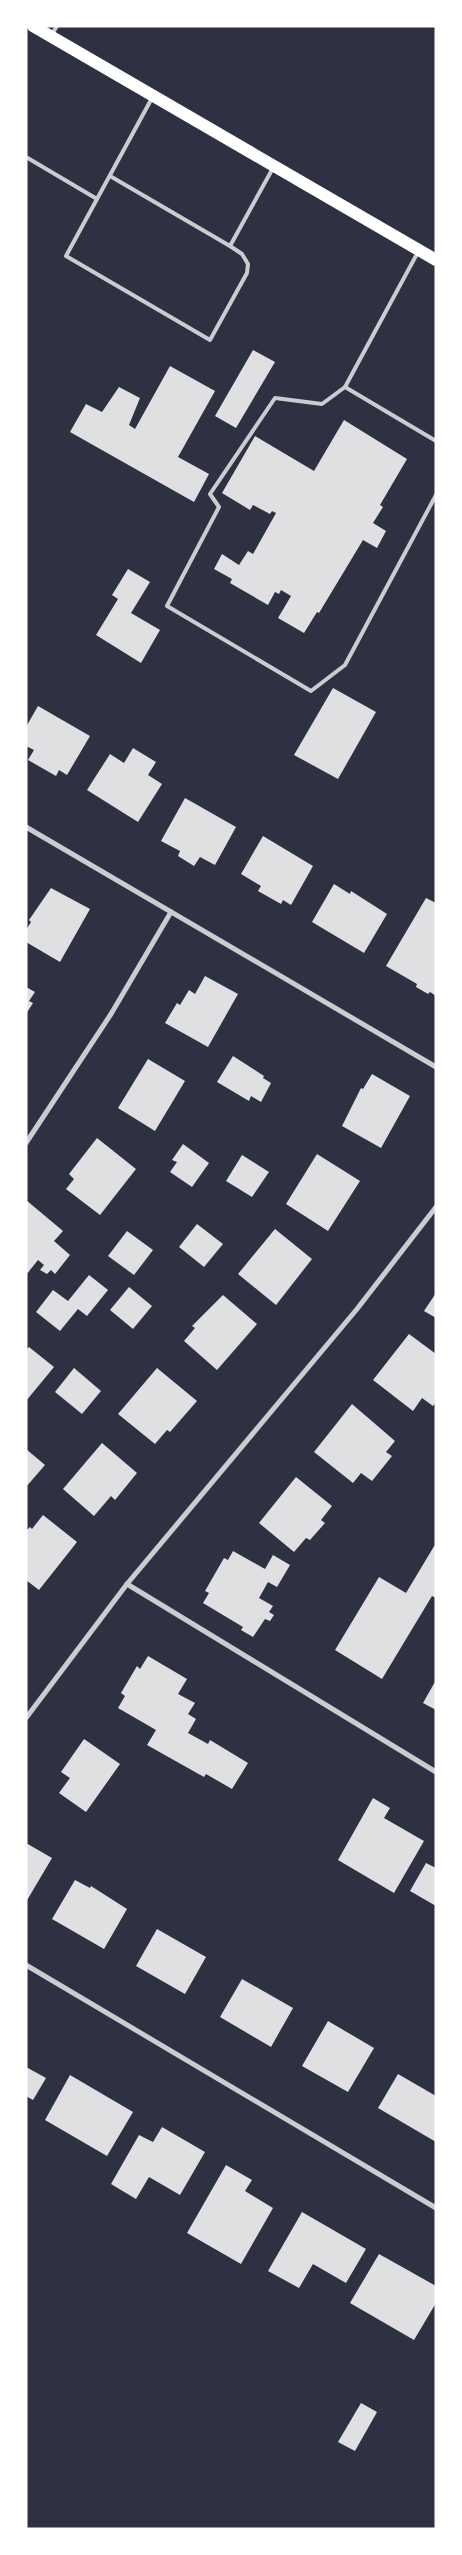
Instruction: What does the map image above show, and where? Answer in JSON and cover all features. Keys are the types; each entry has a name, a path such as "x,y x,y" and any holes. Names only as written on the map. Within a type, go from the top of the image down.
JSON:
{"main road":[{"path":"33,26 54,31 153,96 436,260"}],"street":[{"path":"26,827 436,1067"},
{"path":"26,1143 111,1014 171,912"},
{"path":"26,1718 128,1584 357,1310 436,1207"},
{"path":"128,1584 436,1772"},
{"path":"26,1965 436,2208"}],"lane":[{"path":"110,176 242,254 248,264 246,273 210,340 66,256 153,96"},
{"path":"26,157 98,199"},
{"path":"230,246 274,166"},
{"path":"419,250 345,387 322,404 275,398 210,494 219,507 167,606 311,691 345,665 436,495"},
{"path":"345,387 436,441"}],"building":[{"path":"253,350 275,362 236,428 215,416"},
{"path":"170,366 215,391 178,457 209,474 194,502 70,432 86,404 102,412 119,387 140,398 129,425 135,429"},
{"path":"344,420 407,459 380,505 383,507 373,523 386,531 377,548 363,540 319,613 317,612 304,633 278,618 291,596 281,590 279,594 275,592 268,605 230,583 232,579 214,569 222,554 239,565 248,551 253,554 276,513 272,511 270,514 253,505 250,510 222,493 255,436 314,471"},
{"path":"128,569 150,582 131,613 160,630 141,663 96,635 118,599 112,595"},
{"path":"333,688 376,712 338,779 294,755"},
{"path":"38,706 90,736 67,775 59,770 56,776 28,760 34,750 26,746 26,727"},
{"path":"133,748 156,762 148,775 162,784 138,822 87,790 110,754 124,763"},
{"path":"185,798 236,827 215,865 200,857 194,866 178,856 180,851 161,841"},
{"path":"263,836 313,866 291,905 283,900 281,904 258,891 261,886 241,874"},
{"path":"334,884 350,894 351,891 387,914 364,953 312,922"},
{"path":"51,888 90,909 60,962 26,942 26,930 31,922 29,920"},
{"path":"426,898 436,903 436,996 416,987 417,984 386,966"},
{"path":"205,976 238,994 208,1047 165,1023 177,1003 180,1005 189,990 195,994"},
{"path":"26,987 35,992 29,1001 33,1003 26,1014"},
{"path":"233,1056 264,1076 263,1078 271,1083 261,1102 251,1096 249,1101 217,1082"},
{"path":"148,1059 185,1081 155,1131 118,1108"},
{"path":"372,1074 410,1096 381,1148 342,1126 361,1088 363,1089"},
{"path":"97,1138 136,1169 100,1215 66,1189 74,1179 69,1174"},
{"path":"183,1144 209,1163 192,1187 170,1172 177,1162 172,1160"},
{"path":"317,1154 360,1181 328,1231 286,1204"},
{"path":"242,1155 269,1172 252,1197 226,1181"},
{"path":"26,1200 63,1231 54,1241 70,1255 55,1274 51,1270 47,1274 40,1270 44,1265 38,1260 26,1275"},
{"path":"197,1224 223,1244 204,1267 179,1247"},
{"path":"275,1229 312,1259 276,1305 238,1274"},
{"path":"127,1231 153,1250 134,1275 108,1256"},
{"path":"89,1275 108,1290 87,1316 78,1309 60,1331 36,1312 53,1290 68,1301"},
{"path":"129,1287 152,1306 133,1329 110,1310"},
{"path":"436,1293 436,1318 424,1311"},
{"path":"223,1295 257,1324 217,1370 184,1341 195,1328 192,1326"},
{"path":"409,1334 436,1354 436,1402 433,1406 422,1398 413,1411 373,1380"},
{"path":"29,1347 54,1367 26,1401 26,1350"},
{"path":"74,1368 101,1391 82,1414 55,1392"},
{"path":"157,1368 197,1401 170,1432 167,1430 155,1444 118,1414"},
{"path":"352,1404 395,1441 386,1452 392,1456 372,1481 361,1473 353,1483 314,1452"},
{"path":"102,1443 137,1473 115,1500 111,1496 94,1516 63,1489"},
{"path":"26,1449 45,1465 26,1487"},
{"path":"296,1477 332,1506 321,1520 325,1523 310,1540 306,1538 294,1552 259,1523"},
{"path":"43,1515 77,1542 39,1590 26,1580 26,1531 30,1527 32,1529"},
{"path":"436,1543 436,1598 432,1596 382,1679 335,1650 379,1577 406,1593"},
{"path":"233,1551 265,1569 273,1555 290,1565 277,1587 268,1582 259,1598 273,1606 269,1612 274,1615 270,1621 265,1619 253,1637 241,1630 243,1627 203,1603 209,1593 205,1591 224,1558 228,1560"},
{"path":"148,1656 187,1679 178,1694 195,1703 188,1714 196,1719 188,1733 208,1744 210,1740 248,1763 232,1789 206,1774 204,1777 147,1745 156,1730 118,1708 125,1696 121,1693 137,1666 140,1669"},
{"path":"436,1680 436,1710 423,1703"},
{"path":"84,1739 120,1764 86,1812 59,1793 70,1778 61,1772"},
{"path":"373,1798 390,1808 384,1818 424,1841 394,1893 338,1860"},
{"path":"26,1843 52,1858 26,1902"},
{"path":"426,1863 436,1868 436,1906 410,1891"},
{"path":"75,1880 90,1888 91,1886 127,1909 104,1949 52,1919"},
{"path":"157,1929 206,1957 185,1994 136,1966"},
{"path":"242,1979 293,2008 271,2047 220,2017"},
{"path":"328,2021 374,2048 348,2092 302,2066"},
{"path":"26,2067 46,2078 33,2100 26,2096"},
{"path":"398,2074 436,2096 436,2142 378,2108"},
{"path":"70,2075 133,2112 107,2156 45,2120"},
{"path":"162,2127 205,2152 180,2195 149,2177 136,2199 111,2184 139,2135 153,2142"},
{"path":"226,2165 252,2180 245,2191 273,2208 241,2264 187,2233"},
{"path":"302,2212 366,2249 346,2283 313,2264 299,2288 268,2271"},
{"path":"379,2254 436,2286 436,2303 414,2340 350,2303"},
{"path":"361,2403 377,2412 355,2451 338,2442"}]}
